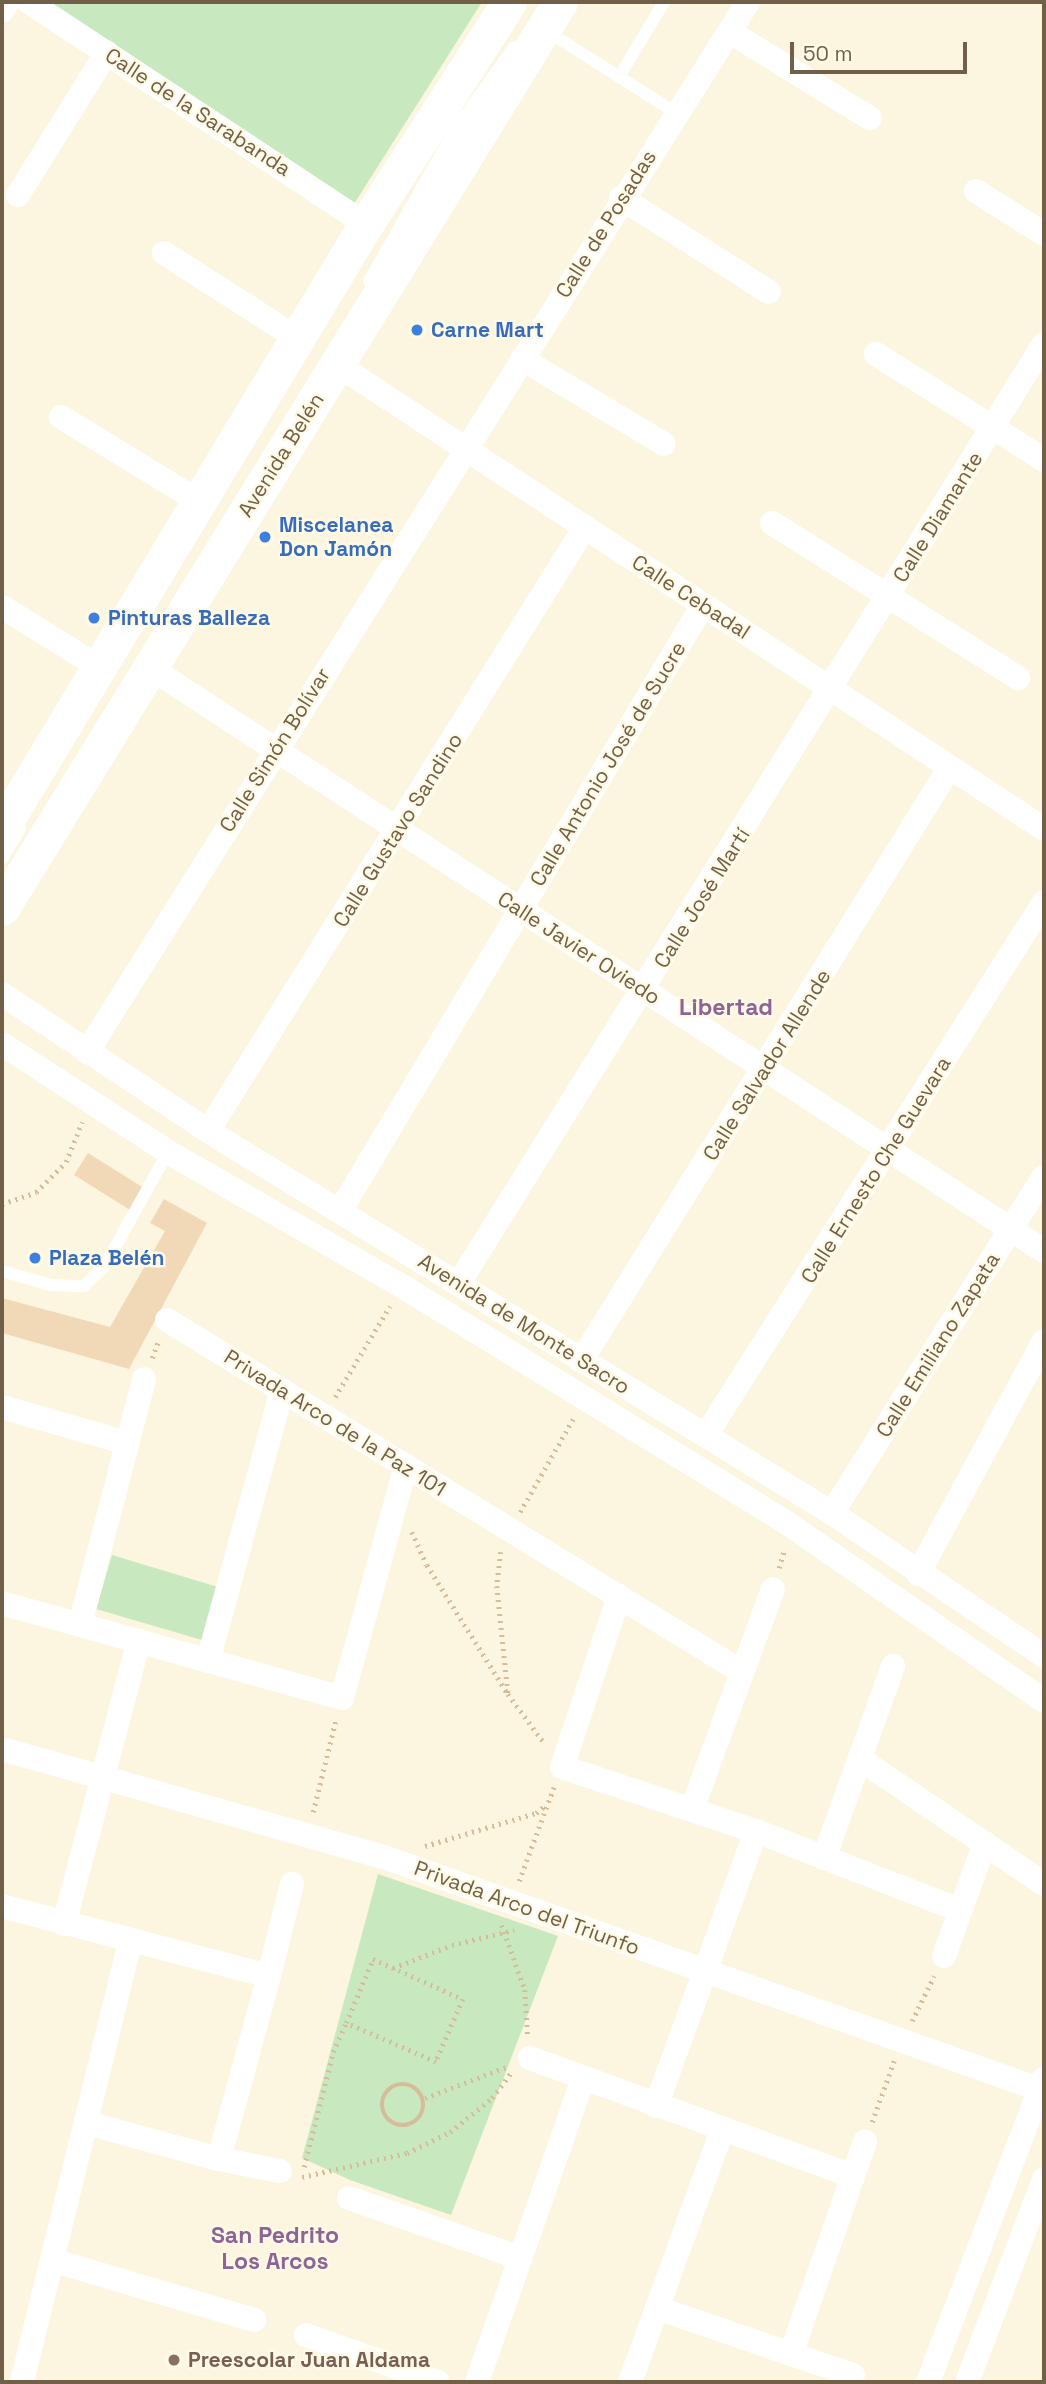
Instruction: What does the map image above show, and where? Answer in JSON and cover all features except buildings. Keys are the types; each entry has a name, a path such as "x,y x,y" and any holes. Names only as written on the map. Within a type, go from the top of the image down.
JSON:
{"main road":[{"name":"Avenida Belén","path":"2,908 149,667 318,349 366,224 509,2"},
{"name":"Avenida Belén","path":"16,820 99,667 200,502 318,349 538,17"}],"street":[{"path":"2,11 7,2"},
{"name":"Calle de la Sarabanda","path":"29,2 366,224"},
{"name":"Calle de Posadas","path":"466,449 621,198 748,2"},
{"path":"730,32 870,118"},
{"path":"18,195 107,52"},
{"path":"976,191 1044,234"},
{"path":"621,198 769,292"},
{"name":"Calle Cebadal","path":"164,253 318,349 1044,829"},
{"name":"Calle Diamante","path":"832,690 1044,344"},
{"path":"876,354 1044,460"},
{"path":"522,359 664,444"},
{"path":"61,417 200,502"},
{"name":"Calle Simón Bolívar","path":"87,1052 274,750 466,449"},
{"path":"772,523 1018,678"},
{"name":"Calle Gustavo Sandino","path":"208,1131 585,527"},
{"name":"Calle Antonio José de Sucre","path":"340,1211 703,605"},
{"path":"2,607 99,667"},
{"name":"Calle Javier Oviedo","path":"149,667 1044,1251"},
{"name":"Calle José Martí","path":"459,1283 832,690"},
{"name":"Calle Salvador Allende","path":"581,1360 765,1070 950,767"},
{"name":"Calle Ernesto Che Guevara","path":"706,1435 890,1152 1044,902"},
{"name":"Avenida de Monte Sacro","path":"2,994 208,1131 832,1513 918,1574 1043,1652"},
{"name":"Avenida de Monte Sacro","path":"2,1044 168,1152 402,1286 790,1525 1044,1701"},
{"name":"Calle Emiliano Zapata","path":"832,1513 1044,1177"},
{"name":"Privada Arco de la Paz 101","path":"167,1320 742,1672"},
{"path":"918,1574 1044,1341"},
{"path":"80,1625 144,1379"},
{"path":"208,1661 282,1390"},
{"path":"2,1406 127,1443"},
{"path":"2,1603 342,1698 405,1466"},
{"path":"691,1809 774,1589"},
{"path":"619,1597 562,1766 756,1831 960,1910"},
{"path":"64,1924 139,1642"},
{"path":"824,1858 893,1666"},
{"name":"Privada Arco del Triunfo","path":"2,1749 384,1857 707,1972 1042,2086"},
{"path":"860,1759 1044,1884"},
{"path":"656,2106 707,1972 756,1831"},
{"path":"944,1956 985,1843"},
{"path":"219,2159 292,1884"},
{"path":"3,1910 269,1976"},
{"path":"22,2382 55,2261 130,1941"},
{"path":"530,2058 853,2176"},
{"path":"477,2382 583,2079"},
{"path":"928,2382 1042,2086"},
{"path":"87,2123 219,2159 291,2174"},
{"path":"630,2382 722,2130"},
{"path":"791,2354 865,2142"},
{"path":"967,2382 1044,2179"},
{"path":"349,2198 520,2258"},
{"path":"55,2261 254,2320"},
{"path":"657,2308 853,2375"},
{"path":"306,2335 438,2382"}],"lane":[{"path":"619,77 664,2"},
{"path":"538,17 619,77 676,113"},
{"path":"363,262 538,17"},
{"path":"363,291 453,133 538,17"},
{"path":"2,885 318,349"},
{"path":"2,859 16,820"},
{"path":"2,1271 51,1285 84,1286 104,1267 168,1152"}],"path":[{"path":"2,1204 36,1192 66,1162 90,1103"},
{"path":"324,1416 402,1286"},
{"path":"144,1379 167,1320"},
{"path":"508,1694 497,1586 506,1529 584,1400"},
{"path":"396,1499 427,1565 508,1694 562,1766 511,1901"},
{"path":"774,1589 790,1525"},
{"path":"307,1835 342,1698"},
{"path":"384,1857 536,1813 547,1804"},
{"path":"486,1892 505,1931 525,1990 530,2058"},
{"path":"393,1968 452,1945 517,1930"},
{"path":"291,2174 346,2023 373,1959 463,1998 436,2063 346,2023"},
{"path":"291,2174 407,2153 450,2132 492,2098 519,2062 425,2098"},
{"path":"408,2083 425,2098 421,2119 407,2127 392,2124 382,2111 383,2096 393,2085 408,2083"}],"green space":[{"path":"36,2 482,2 354,204"},
{"path":"112,1555 218,1587 202,1640 96,1609"},
{"path":"378,1874 558,1936 451,2215 350,2180 302,2158"}],"place":[{"name":"Carne Mart","path":"417,330"},
{"name":"Miscelanea Don Jamón","path":"265,537"},
{"name":"Pinturas Balleza","path":"94,618"},
{"name":"Plaza Belén","path":"35,1258"},
{"name":"Preescolar Juan Aldama","path":"174,2360"}],"district":[{"name":"Libertad","path":"726,1007"},
{"name":"San Pedrito Los Arcos","path":"275,2248"}]}
